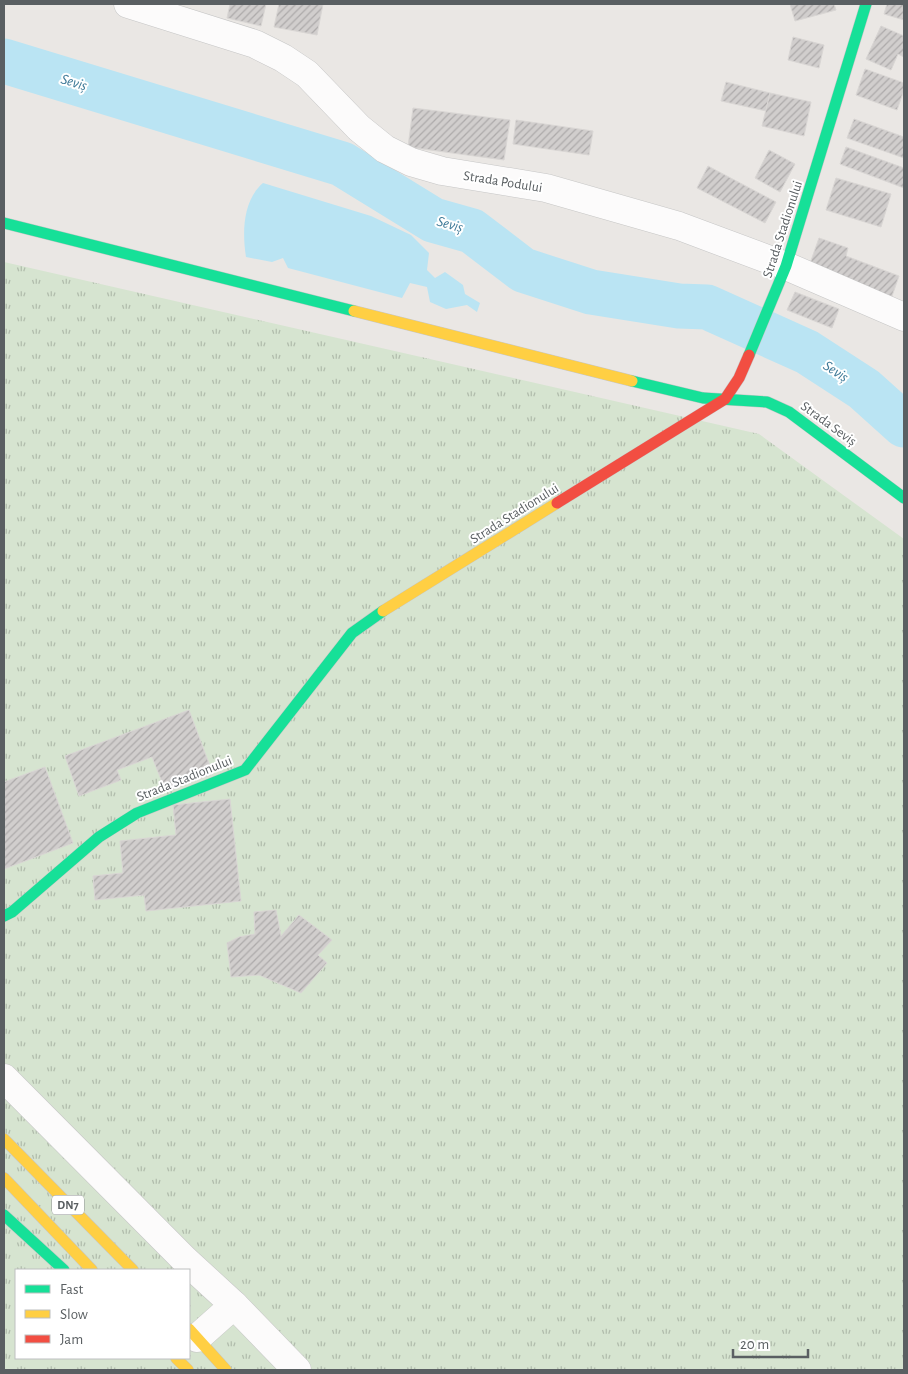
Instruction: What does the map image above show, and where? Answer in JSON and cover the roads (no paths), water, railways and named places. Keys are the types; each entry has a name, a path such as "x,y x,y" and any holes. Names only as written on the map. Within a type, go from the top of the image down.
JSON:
{"street":[{"name":"Strada Podului","path":"128,4 255,44 283,58 307,74 358,128 385,149 411,162 442,171 528,184 588,198 679,226 786,266 904,317"},
{"name":"Strada Stadionului","path":"4,916 12,912 98,837 136,813 246,770 352,632 725,399 739,378 751,352 786,266 866,4"},
{"name":"Strada Seviș","path":"4,223 684,394 767,402 789,412 904,498"},
{"path":"4,1078 178,1253 234,1305 297,1370"},
{"name":"DN7","path":"4,1139 132,1269"},
{"name":"DN7","path":"4,1178 91,1269"},
{"path":"4,1215 63,1269"},
{"path":"226,1370 193,1334 234,1305"},
{"path":"177,1359 188,1370"}],"water":[{"path":"263,183 371,216 411,235 429,253 427,270 435,278 445,272 463,285 465,294 480,303 477,312 467,305 446,309 430,302 427,287 410,283 402,298 288,268 283,258 272,262 246,257 244,227 248,207 256,190"}],"waterway":[{"name":"Seviș","path":"4,61 342,164 433,220 472,231 523,270 591,292 679,306 707,307 807,352 864,389 904,425"}]}
